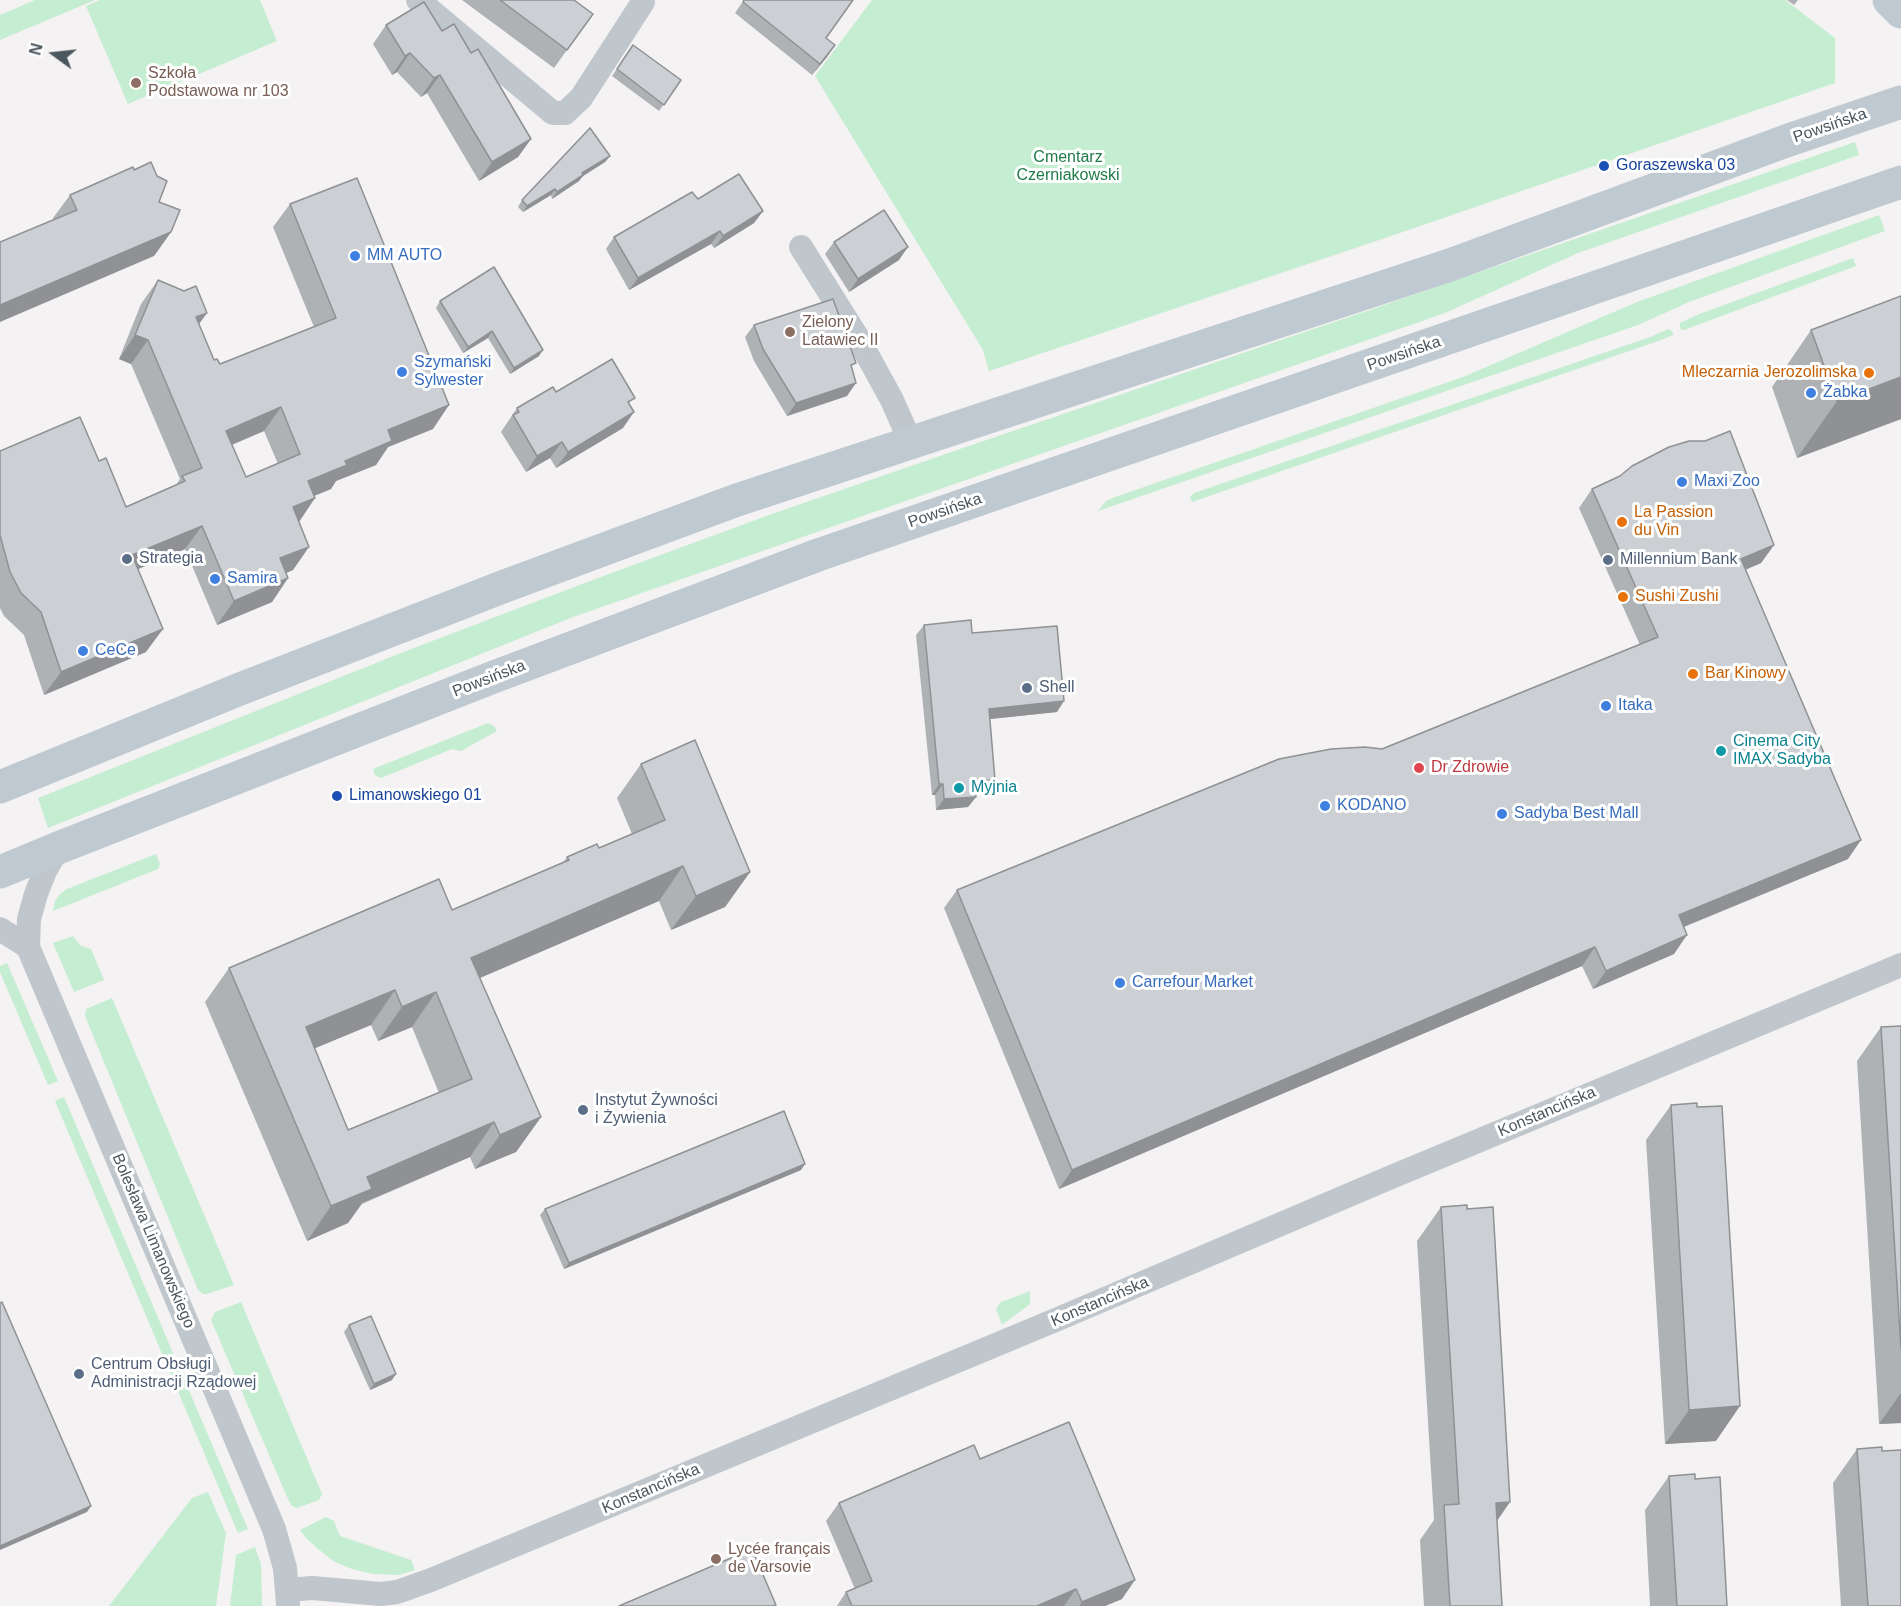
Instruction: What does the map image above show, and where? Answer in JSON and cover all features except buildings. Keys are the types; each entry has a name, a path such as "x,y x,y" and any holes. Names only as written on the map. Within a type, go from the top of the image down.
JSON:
{"main road":[{"path":"1889,0 1901,12"},
{"name":"Powsińska","path":"0,787 240,689 505,586 737,500 1450,265 1786,141 1901,102"},
{"name":"Powsińska","path":"0,872 491,678 818,555 1901,182"}],"street":[{"path":"418,0 553,113 565,113 581,98 643,1"},
{"path":"801,248 858,338 892,400 911,443"},
{"name":"Bolesława Limanowskiego","path":"57,848 36,894 29,919 28,947 274,1529 281,1548 288,1598"},
{"path":"0,929 28,947"},
{"name":"Konstancińska","path":"288,1598 312,1588 381,1594 397,1592 431,1580 1048,1324 1409,1170 1901,965"}],"green space":[{"path":"35,0 95,0 0,40 0,15"},
{"path":"100,0 260,0 277,41 128,104 86,6"},
{"name":"Cmentarz Czerniakowski","path":"872,0 1785,0 1835,38 1835,83 989,371 983,350 815,76"},
{"path":"1855,142 1859,155 1578,253 1445,313 573,617 48,828 38,798 406,651 590,581 769,515"},
{"path":"1879,215 1885,231 1689,302 1638,325 1098,511 1106,501 1115,497 1463,377 1637,302"},
{"path":"1853,258 1856,266 1681,330 1680,323 1699,314"},
{"path":"1668,329 1673,332 1673,335 1664,339 1192,502 1190,497 1194,493"},
{"path":"488,723 497,731 461,751 452,749 381,778 375,775 373,769"},
{"path":"156,854 160,864 158,869 53,911 55,901 67,889"},
{"path":"73,936 81,946 91,949 104,980 74,992 53,943"},
{"path":"7,963 58,1081 48,1085 0,972 0,966"},
{"path":"112,998 234,1285 207,1294 198,1290 85,1016 86,1009"},
{"path":"64,1097 248,1529 238,1533 55,1101"},
{"path":"1030,1291 1030,1304 1002,1325 996,1309 1001,1302"},
{"path":"241,1302 322,1494 319,1500 297,1508 292,1506 288,1499 211,1320 215,1312"},
{"path":"208,1492 226,1533 216,1606 109,1606 192,1498"},
{"path":"326,1517 334,1521 340,1536 411,1560 415,1570 399,1575 373,1574 335,1562 318,1549 300,1530"},
{"path":"255,1547 261,1564 262,1606 230,1606 236,1555"}],"place":[{"name":"Szkoła Podstawowa nr 103","path":"136,83"},
{"name":"Goraszewska 03","path":"1604,166"},
{"name":"MM AUTO","path":"355,256"},
{"name":"Zielony Latawiec II","path":"790,332"},
{"name":"Szymański Sylwester","path":"402,372"},
{"name":"Mleczarnia Jerozolimska","path":"1869,373"},
{"name":"Żabka","path":"1811,393"},
{"name":"Maxi Zoo","path":"1682,482"},
{"name":"La Passion du Vin","path":"1622,522"},
{"name":"Strategia","path":"127,559"},
{"name":"Millennium Bank","path":"1608,560"},
{"name":"Samira","path":"215,579"},
{"name":"Sushi Zushi","path":"1623,597"},
{"name":"CeCe","path":"83,651"},
{"name":"Bar Kinowy","path":"1693,674"},
{"name":"Shell","path":"1027,688"},
{"name":"Itaka","path":"1606,706"},
{"name":"Cinema City IMAX Sadyba","path":"1721,751"},
{"name":"Dr Zdrowie","path":"1419,768"},
{"name":"Myjnia","path":"959,788"},
{"name":"Limanowskiego 01","path":"337,796"},
{"name":"KODANO","path":"1325,806"},
{"name":"Sadyba Best Mall","path":"1502,814"},
{"name":"Carrefour Market","path":"1120,983"},
{"name":"Instytut Żywności i Żywienia","path":"583,1110"},
{"name":"Centrum Obsługi Administracji Rządowej","path":"79,1374"},
{"name":"Lycée français de Varsovie","path":"716,1559"}]}
